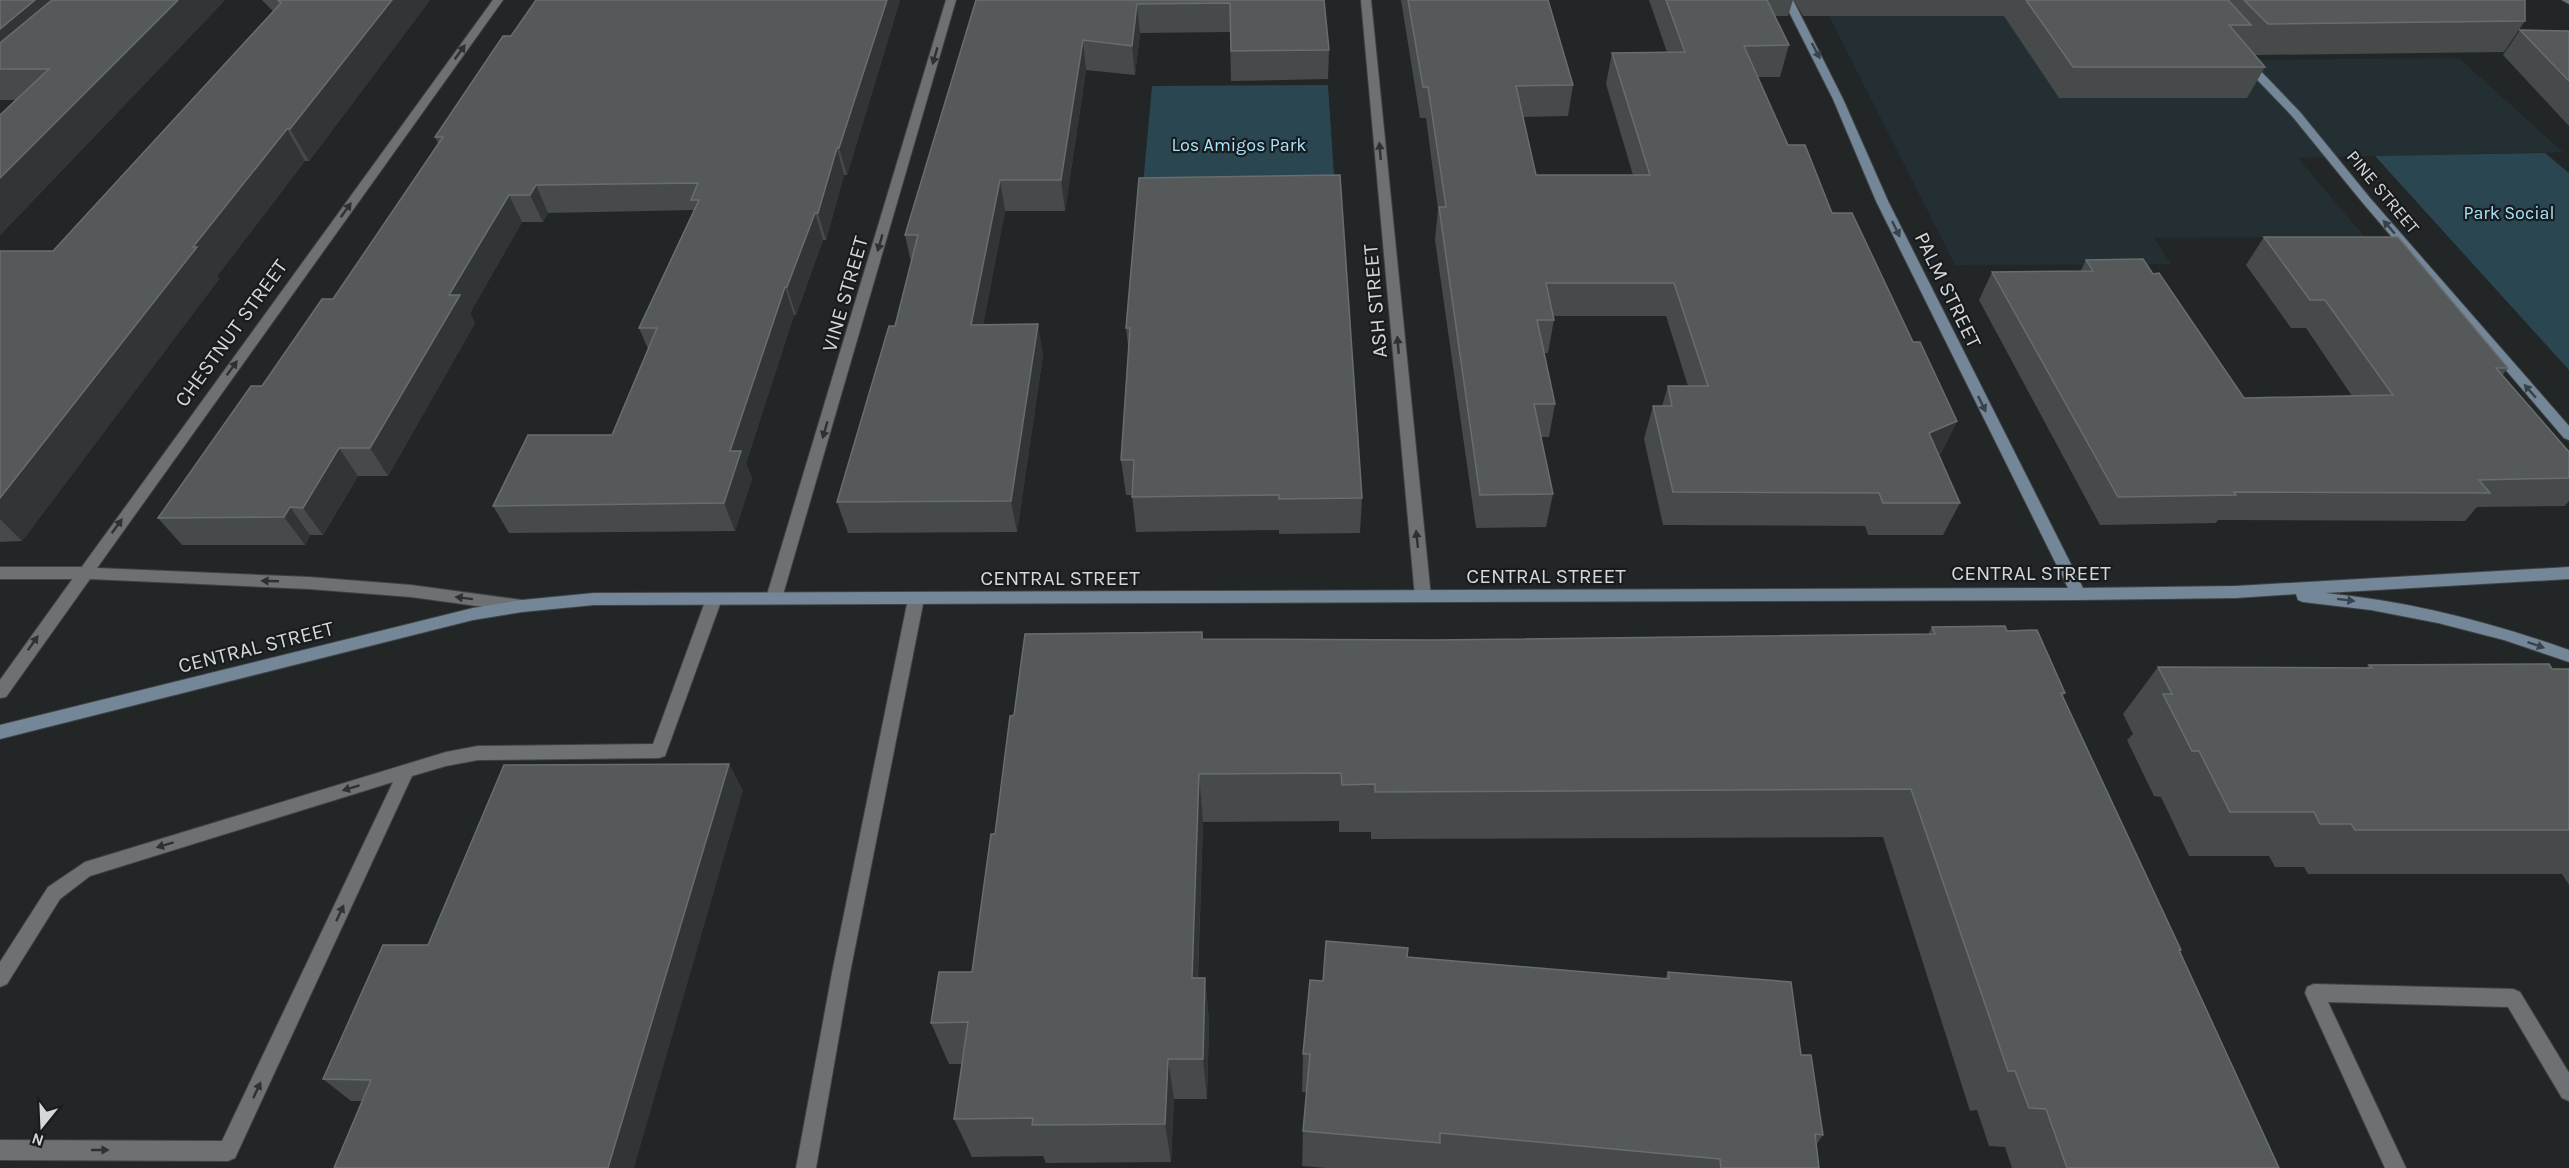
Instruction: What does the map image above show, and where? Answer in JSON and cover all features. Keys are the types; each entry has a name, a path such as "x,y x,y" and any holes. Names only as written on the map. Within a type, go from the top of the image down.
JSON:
{"main road":[{"name":"PALM STREET","path":"1788,0 1824,66 1856,134 1887,212 2078,594"},
{"name":"PINE STREET","path":"2235,50 2296,114 2366,200 2569,435"},
{"name":"CENTRAL STREET","path":"0,732 435,624 522,606 594,599 2078,594 2246,591 2569,573"},
{"path":"2246,591 2356,601 2420,613 2481,627 2569,656"}],"street":[{"name":"CHESTNUT STREET","path":"0,692 83,573 498,0"},
{"name":"VINE STREET","path":"774,598 951,0"},
{"name":"ASH STREET","path":"1366,0 1423,597"},
{"name":"CENTRAL STREET","path":"0,573 83,573 309,583 411,591 522,606"},
{"path":"0,978 54,893 86,870 446,759 478,753 659,751 714,598"},
{"path":"806,1168 841,973 916,599"},
{"path":"0,1150 228,1151 407,771"},
{"path":"2396,1168 2314,993 2513,998 2569,1090"}],"shaded area":[{"path":"1821,0 2166,0 2216,60 2459,58 2563,152 2298,158 2365,237 2154,238 2171,264 1955,265"}],"green space":[{"name":"Los Amigos Park","path":"1328,85 1336,205 1141,206 1152,86"},
{"name":"Park Social","path":"2545,153 2569,173 2569,370 2375,156"}],"building":[{"path":"0,0 35,0 0,29"},
{"path":"52,0 178,0 0,178 0,115 49,69 0,69 0,43"},
{"path":"278,0 392,0 193,247 197,247 0,498 0,251 53,251 281,3"},
{"path":"536,0 887,0 839,148 837,148 818,213 815,213 787,287 785,287 730,451 741,451 724,503 493,506 528,435 612,435 657,328 639,328 699,200 691,200 698,183 536,185 530,195 509,195 449,295 460,295 370,448 339,448 303,508 290,507 284,517 158,518 251,386 262,386 322,299 333,299 443,137 435,137 503,36 511,36"},
{"path":"976,0 1324,0 1329,50 1231,51 1230,3 1137,4 1132,46 1083,40 1061,180 1000,180 971,325 1038,324 1011,501 837,502 889,326 895,326 918,235 905,235"},
{"path":"1408,0 1548,0 1573,85 1516,86 1536,175 1650,175 1612,53 1685,52 1666,0 1767,0 1789,45 1744,46 1788,145 1805,145 1832,213 1852,213 1913,342 1920,342 1957,421 1929,433 1960,503 1883,503 1879,493 1673,492 1653,406 1672,406 1668,386 1708,386 1674,283 1546,283 1554,320 1537,320 1555,404 1534,404 1553,494 1480,495 1439,207 1446,207 1428,87 1423,87"},
{"path":"2026,0 2228,0 2251,25 2229,25 2265,67 2073,67"},
{"path":"2244,0 2525,0 2525,21 2268,24"},
{"path":"2520,30 2569,31 2569,81"},
{"path":"1340,175 1362,498 1279,499 1279,495 1132,497 1134,460 1121,460 1130,328 1126,328 1139,178"},
{"path":"2264,237 2398,237 2508,368 2496,368 2569,452 2569,478 2479,480 2490,493 2234,492 2236,495 2118,497 1992,272 2093,271 2086,260 2143,259 2153,274 2159,273 2244,398 2393,395 2325,300 2310,300"},
{"path":"2005,626 2007,631 2037,630 2065,693 2061,693 2181,950 2179,950 2279,1168 2067,1168 2046,1109 2029,1108 2015,1071 2008,1071 1911,789 1375,792 1375,784 1342,785 1341,773 1199,774 1192,978 1205,978 1203,1059 1168,1059 1165,1124 1032,1125 1033,1118 954,1119 968,1022 931,1023 939,972 972,972 991,834 995,834 1010,716 1014,715 1025,634 1202,632 1202,639 1432,640 1935,634 1932,627"},
{"path":"2549,664 2552,669 2569,669 2569,830 2355,830 2351,824 2320,824 2314,812 2230,812 2199,751 2192,751 2163,694 2172,694 2158,667 2372,668 2369,665"},
{"path":"729,764 608,1168 334,1168 371,1080 323,1079 383,945 428,945 504,765"},
{"path":"1326,941 1408,948 1407,957 1669,979 1668,972 1791,982 1801,1055 1811,1055 1823,1135 1815,1134 1819,1168 1721,1168 1720,1159 1440,1133 1440,1143 1303,1131 1310,1054 1303,1054 1310,980 1323,981"}]}
